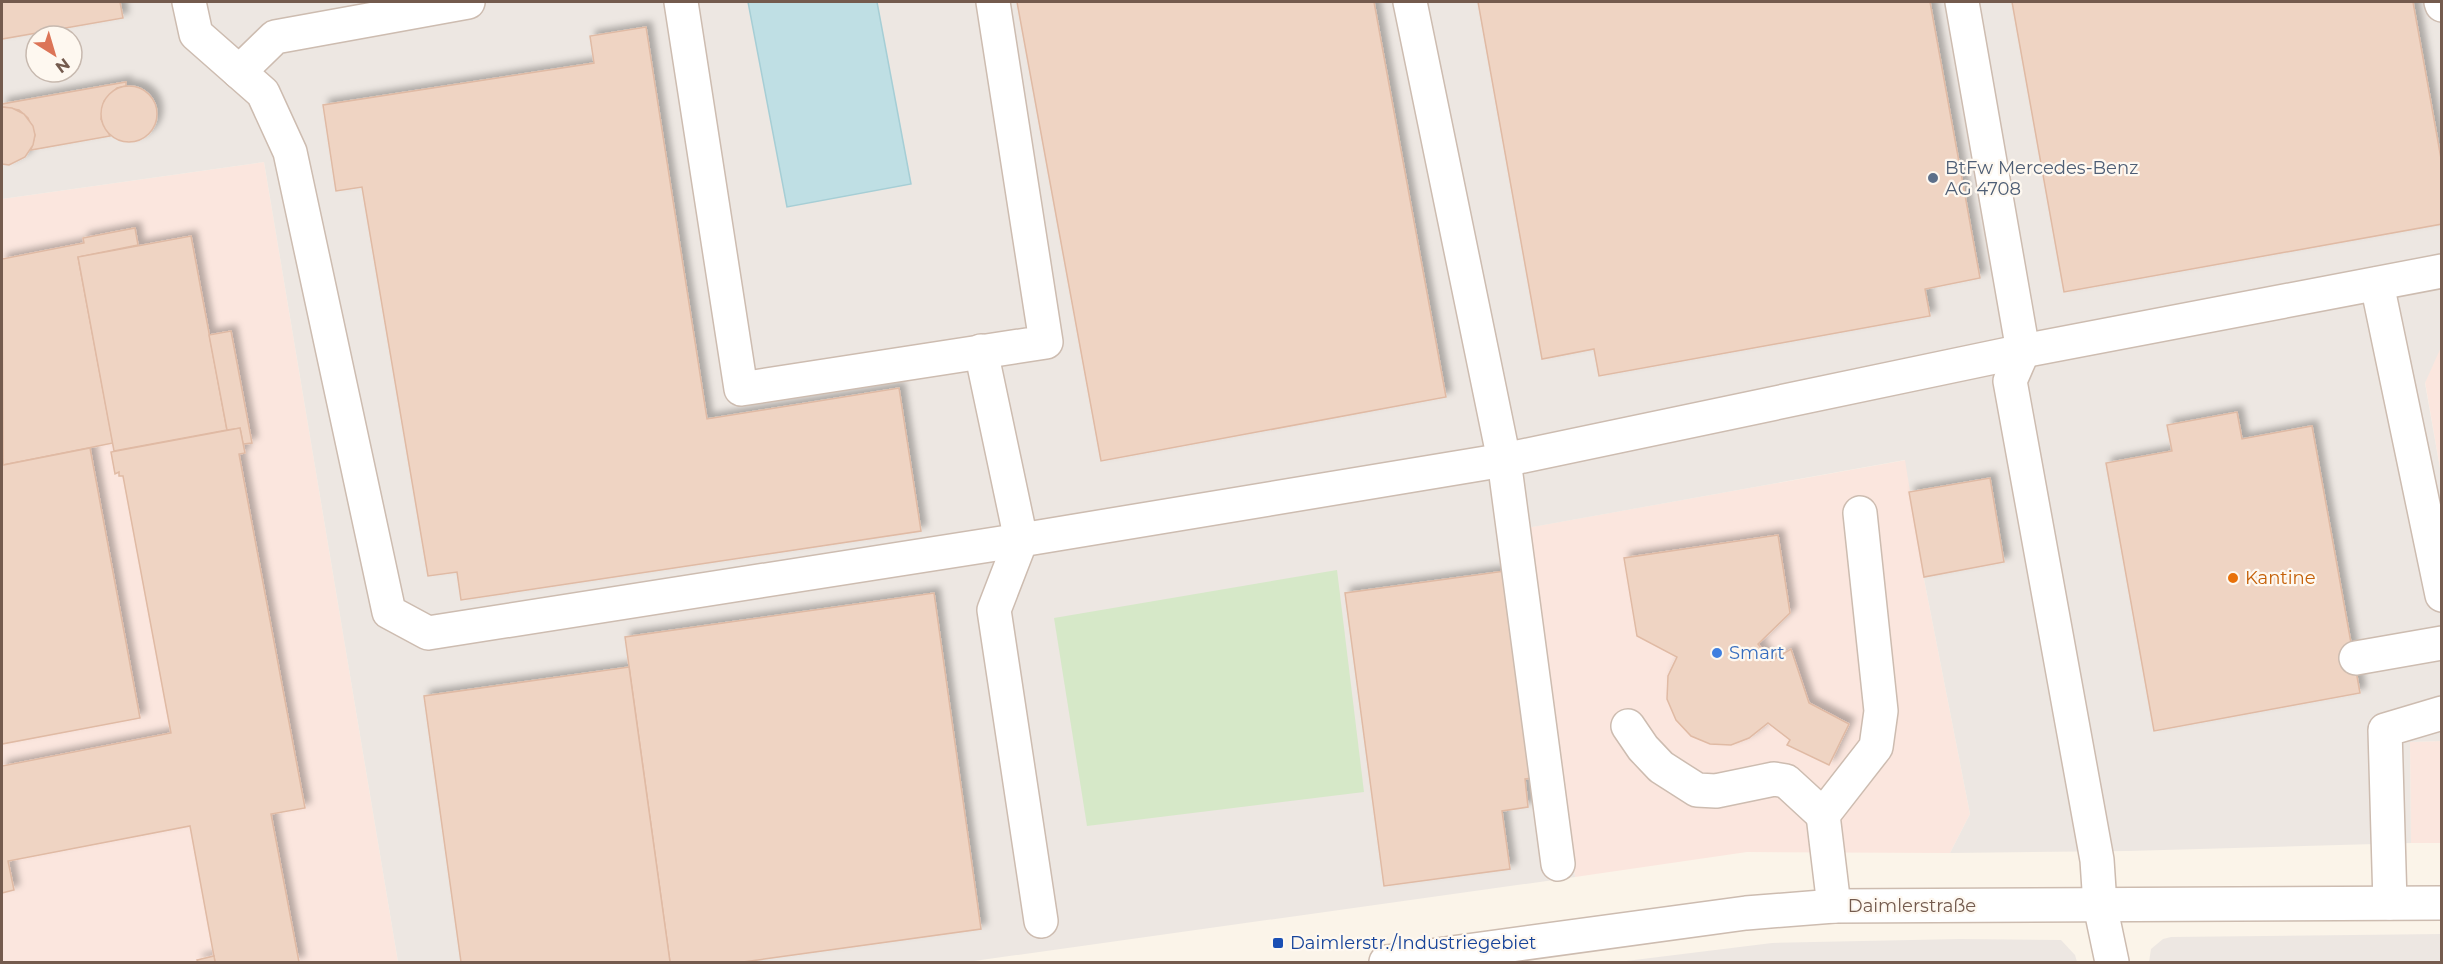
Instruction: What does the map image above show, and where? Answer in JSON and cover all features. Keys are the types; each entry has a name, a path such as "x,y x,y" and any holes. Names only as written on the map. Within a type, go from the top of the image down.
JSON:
{"street":[{"path":"189,2 196,34 263,93 290,152 389,612 428,633 1021,540 1504,460 2024,351 2442,271"},
{"path":"239,72 275,37 468,2"},
{"path":"681,2 741,389 1046,342 993,2"},
{"path":"1410,2 1504,460 1558,864"},
{"path":"1962,2 2024,351 2010,381 2097,860 2100,905 2112,963"},
{"path":"2377,284 2442,595"},
{"path":"981,351 1021,540 994,610 1041,921"},
{"path":"1823,815 1876,747 1881,711 1860,513"},
{"path":"2356,658 2442,643"},
{"path":"2390,903 2385,730 2442,713"},
{"path":"1628,726 1643,748 1661,767 1697,790 1716,791 1774,778 1786,781 1823,815 1834,906"},
{"name":"Daimlerstraße","path":"1386,963 1543,951 1746,913 1834,906 2442,903"}],"shaded area":[{"path":"2,2 2441,2 2442,345 2425,383 2441,474 2442,741 2410,742 2411,843 2128,851 1950,853 1970,814 1924,579 1905,460 1527,528 1575,877 967,962 398,962 264,162 2,199"},
{"path":"264,162 398,962 2,962 2,199"},
{"path":"2441,345 2441,474 2425,382"},
{"path":"1906,460 1924,579 1970,814 1950,853 1747,852 1575,877 1526,528"},
{"path":"2441,741 2441,843 2411,843 2410,742"},
{"path":"2441,934 2441,962 2149,962 2151,949 2163,939 2171,937"},
{"path":"1960,939 2061,940 2075,955 2077,962 1618,962 1772,943"}],"green space":[{"path":"1337,570 1364,792 1087,826 1054,618"}],"water":[{"path":"748,2 877,2 911,184 787,207"}],"building":[{"path":"2,2 120,2 123,18 84,25 24,24 24,35 2,39"},
{"path":"1017,2 1374,2 1446,397 1101,461"},
{"path":"1478,2 1930,2 1980,278 1925,289 1930,316 1599,376 1594,349 1542,359"},
{"path":"2012,2 2413,2 2442,164 2442,224 2064,292"},
{"path":"646,27 707,419 899,388 921,531 461,600 457,572 428,576 362,187 336,191 323,105 594,63 590,36"},
{"path":"126,82 126,86 117,88 104,101 101,119 110,136 31,150 35,135 28,118 19,110 2,107 2,104"},
{"path":"123,86 135,86 145,90 153,98 157,114 153,130 145,138 135,142 123,142 113,138 105,130 101,120 101,108 105,98 113,90"},
{"path":"2,107 12,108 24,114 33,126 35,135 33,145 25,157 9,165 2,164"},
{"path":"135,228 138,245 78,257 113,443 3,465 2,259 84,243 83,238"},
{"path":"191,236 227,430 114,451 78,257"},
{"path":"231,331 252,443 243,444 240,428 227,430 209,335"},
{"name":"Kantine","path":"2237,412 2242,439 2312,426 2360,693 2154,731 2106,463 2172,451 2167,425"},
{"path":"240,428 245,453 239,454 305,808 271,814 299,962 215,962 190,826 8,861 14,890 2,893 2,766 171,733 123,476 119,476 119,472 115,474 111,452"},
{"path":"90,448 140,718 2,744 2,456 3,465"},
{"path":"1990,478 2004,562 1924,577 1909,492"},
{"name":"Smart","path":"1778,535 1790,613 1758,644 1771,661 1791,649 1809,703 1849,724 1829,765 1787,745 1790,740 1768,723 1749,738 1731,745 1710,744 1691,736 1676,720 1667,699 1668,676 1677,657 1637,636 1624,558"},
{"path":"1505,571 1533,778 1525,779 1528,807 1502,811 1510,869 1384,886 1345,593"},
{"path":"934,593 981,929 743,962 670,962 625,637"},
{"path":"629,667 670,962 461,962 424,696"},
{"path":"214,956 215,962 198,962 197,960"}],"place":[{"name":"BtFw Mercedes-Benz AG 4708","path":"1933,178"},
{"name":"Kantine","path":"2233,578"},
{"name":"Smart","path":"1717,653"},
{"name":"Daimlerstr./Industriegebiet","path":"1278,943"}]}
